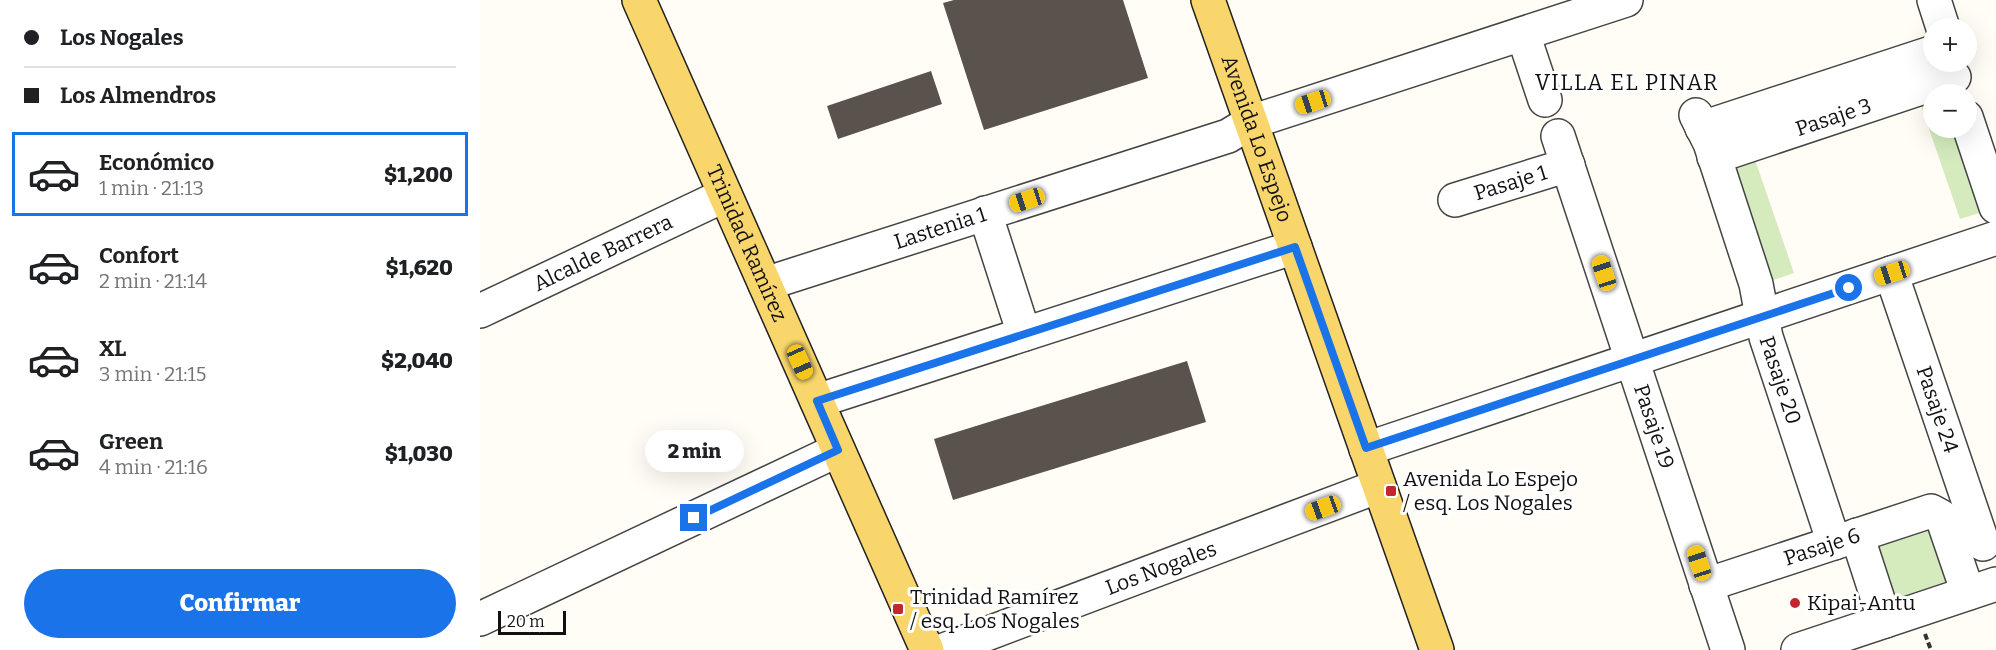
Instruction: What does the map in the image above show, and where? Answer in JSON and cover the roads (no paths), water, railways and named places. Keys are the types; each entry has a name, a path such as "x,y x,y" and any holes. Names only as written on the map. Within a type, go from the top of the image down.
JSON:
{"main road":[{"name":"Trinidad Ramírez","path":"639,0 927,650"},
{"name":"Avenida Lo Espejo","path":"1208,0 1437,650"}],"street":[{"name":"Lastenia 1","path":"765,284 1228,136 1251,122 1626,0"},
{"path":"1934,0 1940,18"},
{"path":"1523,34 1545,100"},
{"name":"Pasaje 3","path":"1704,134 1923,56"},
{"name":"Pasaje 3","path":"1704,134 1954,78"},
{"name":"Pasaje 20","path":"1704,134 1756,284 1766,337 1846,539 1885,621"},
{"path":"1973,138 1996,207"},
{"name":"Pasaje 1","path":"1455,200 1563,150"},
{"name":"Pasaje 19","path":"1563,150 1728,650"},
{"name":"Alcalde Barrera","path":"480,310 725,195"},
{"path":"985,213 1024,334"},
{"path":"1366,448 1996,238"},
{"path":"817,401 1295,247"},
{"name":"Pasaje 24","path":"1892,273 1978,546 1982,589"},
{"path":"480,619 838,450"},
{"name":"Los Nogales","path":"944,650 1379,486"},
{"name":"Pasaje 6","path":"1707,585 1925,513 1937,513"},
{"name":"Pasaje 24","path":"1937,513 1978,546"},
{"path":"1798,650 1982,589"}],"place":[{"name":"Avenida Lo Espejo / esq. Los Nogales","path":"1391,491"},
{"name":"Kipai-Antu","path":"1795,603"},
{"name":"Trinidad Ramírez / esq. Los Nogales","path":"898,609"}],"district":[{"name":"VILLA EL PINAR","path":"1627,82"}]}
